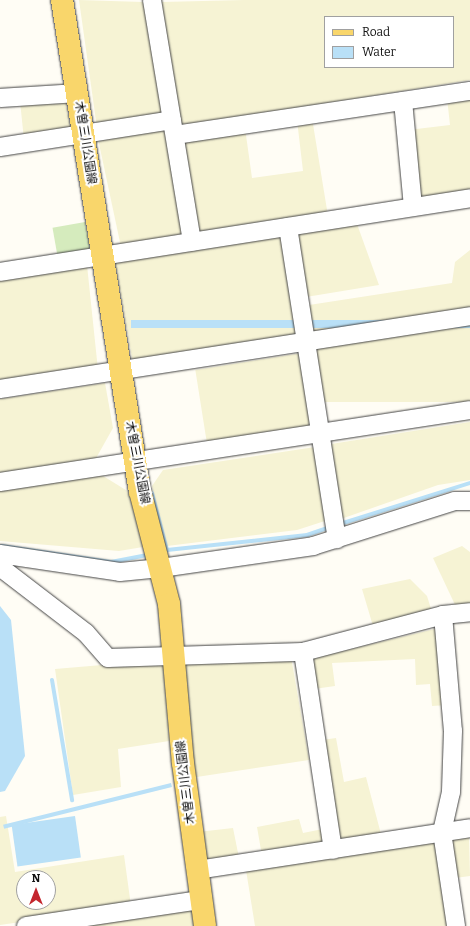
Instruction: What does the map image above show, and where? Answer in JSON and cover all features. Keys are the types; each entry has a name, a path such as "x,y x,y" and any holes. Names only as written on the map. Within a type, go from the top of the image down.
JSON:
{"main road":[{"name":"木曽三川公園線","path":"62,0 135,462 161,568 175,654 183,763 205,926"}],"street":[{"path":"152,0 192,242"},
{"path":"0,147 83,134 173,128 403,101 470,91"},
{"path":"0,98 77,93"},
{"path":"403,101 413,207"},
{"path":"0,272 470,198"},
{"path":"288,226 337,539"},
{"path":"0,389 120,370 307,346 470,316"},
{"path":"0,482 470,410"},
{"path":"0,554 120,572 161,568 297,549 337,539 455,501 470,501"},
{"path":"0,567 86,633 108,658 175,654 303,652 443,615 470,612"},
{"path":"443,615 453,731 451,792 442,832 456,926"},
{"path":"303,652 333,850"},
{"path":"197,870 470,828"},
{"path":"26,926 201,900"}],"shaded area":[{"path":"79,0 143,2 149,7 166,114 97,128"},
{"path":"244,0 470,0 470,80 180,127 158,7 162,2"},
{"path":"470,94 470,193 415,202 408,130 450,125 447,98"},
{"path":"65,98 71,133 24,140 20,101"},
{"path":"312,118 328,216 197,234 182,139 245,128 252,178 303,171 297,120"},
{"path":"164,127 187,235 121,249 98,141"},
{"path":"357,224 379,285 306,297 297,233"},
{"path":"280,234 284,238 299,339 133,364 115,260"},
{"path":"470,250 470,312 309,337 309,305 452,283 455,262"},
{"path":"87,265 98,370 0,385 0,279"},
{"path":"310,328 470,328 470,402 310,402"},
{"path":"302,353 314,426 207,443 195,370"},
{"path":"105,383 113,428 95,460 0,474 0,399"},
{"path":"470,422 470,480 438,485 338,520 325,445"},
{"path":"315,447 328,520 297,530 167,546 152,486 163,470"},
{"path":"100,474 129,492 143,547 119,551 0,541 0,489"},
{"path":"462,546 470,552 470,608 457,609 433,558"},
{"path":"410,579 427,596 432,612 373,626 362,589"},
{"path":"439,628 448,705 432,706 430,684 416,685 415,659 332,663 335,686 314,689 309,659"},
{"path":"291,657 309,760 190,778 179,666 186,659"},
{"path":"161,660 164,663 169,741 118,749 121,787 73,795 55,669"},
{"path":"336,738 344,782 366,777 382,838 340,845 322,740"},
{"path":"6,816 16,872 16,910 56,910 56,870 28,870 124,855 131,906 0,925 0,817"},
{"path":"299,819 303,833 323,829 327,841 262,856 257,827"},
{"path":"233,828 239,858 207,864 198,832"},
{"path":"469,837 470,876 455,878 452,839"},
{"path":"435,840 452,926 255,926 246,870"},
{"path":"193,908 196,926 44,926"}],"green space":[{"path":"85,222 90,251 58,256 53,228"}],"water":[{"path":"131,320 470,320 470,328 131,328"},
{"path":"0,606 11,620 25,756 5,791 0,792"},
{"path":"171,783 172,787 4,829 3,825"},
{"path":"75,816 81,858 17,866 12,825"}],"waterway":[{"path":"340,524 470,483"},
{"path":"152,493 167,550 307,535 330,527"},
{"path":"2,546 111,562 147,555"},
{"path":"52,680 72,800"}]}
